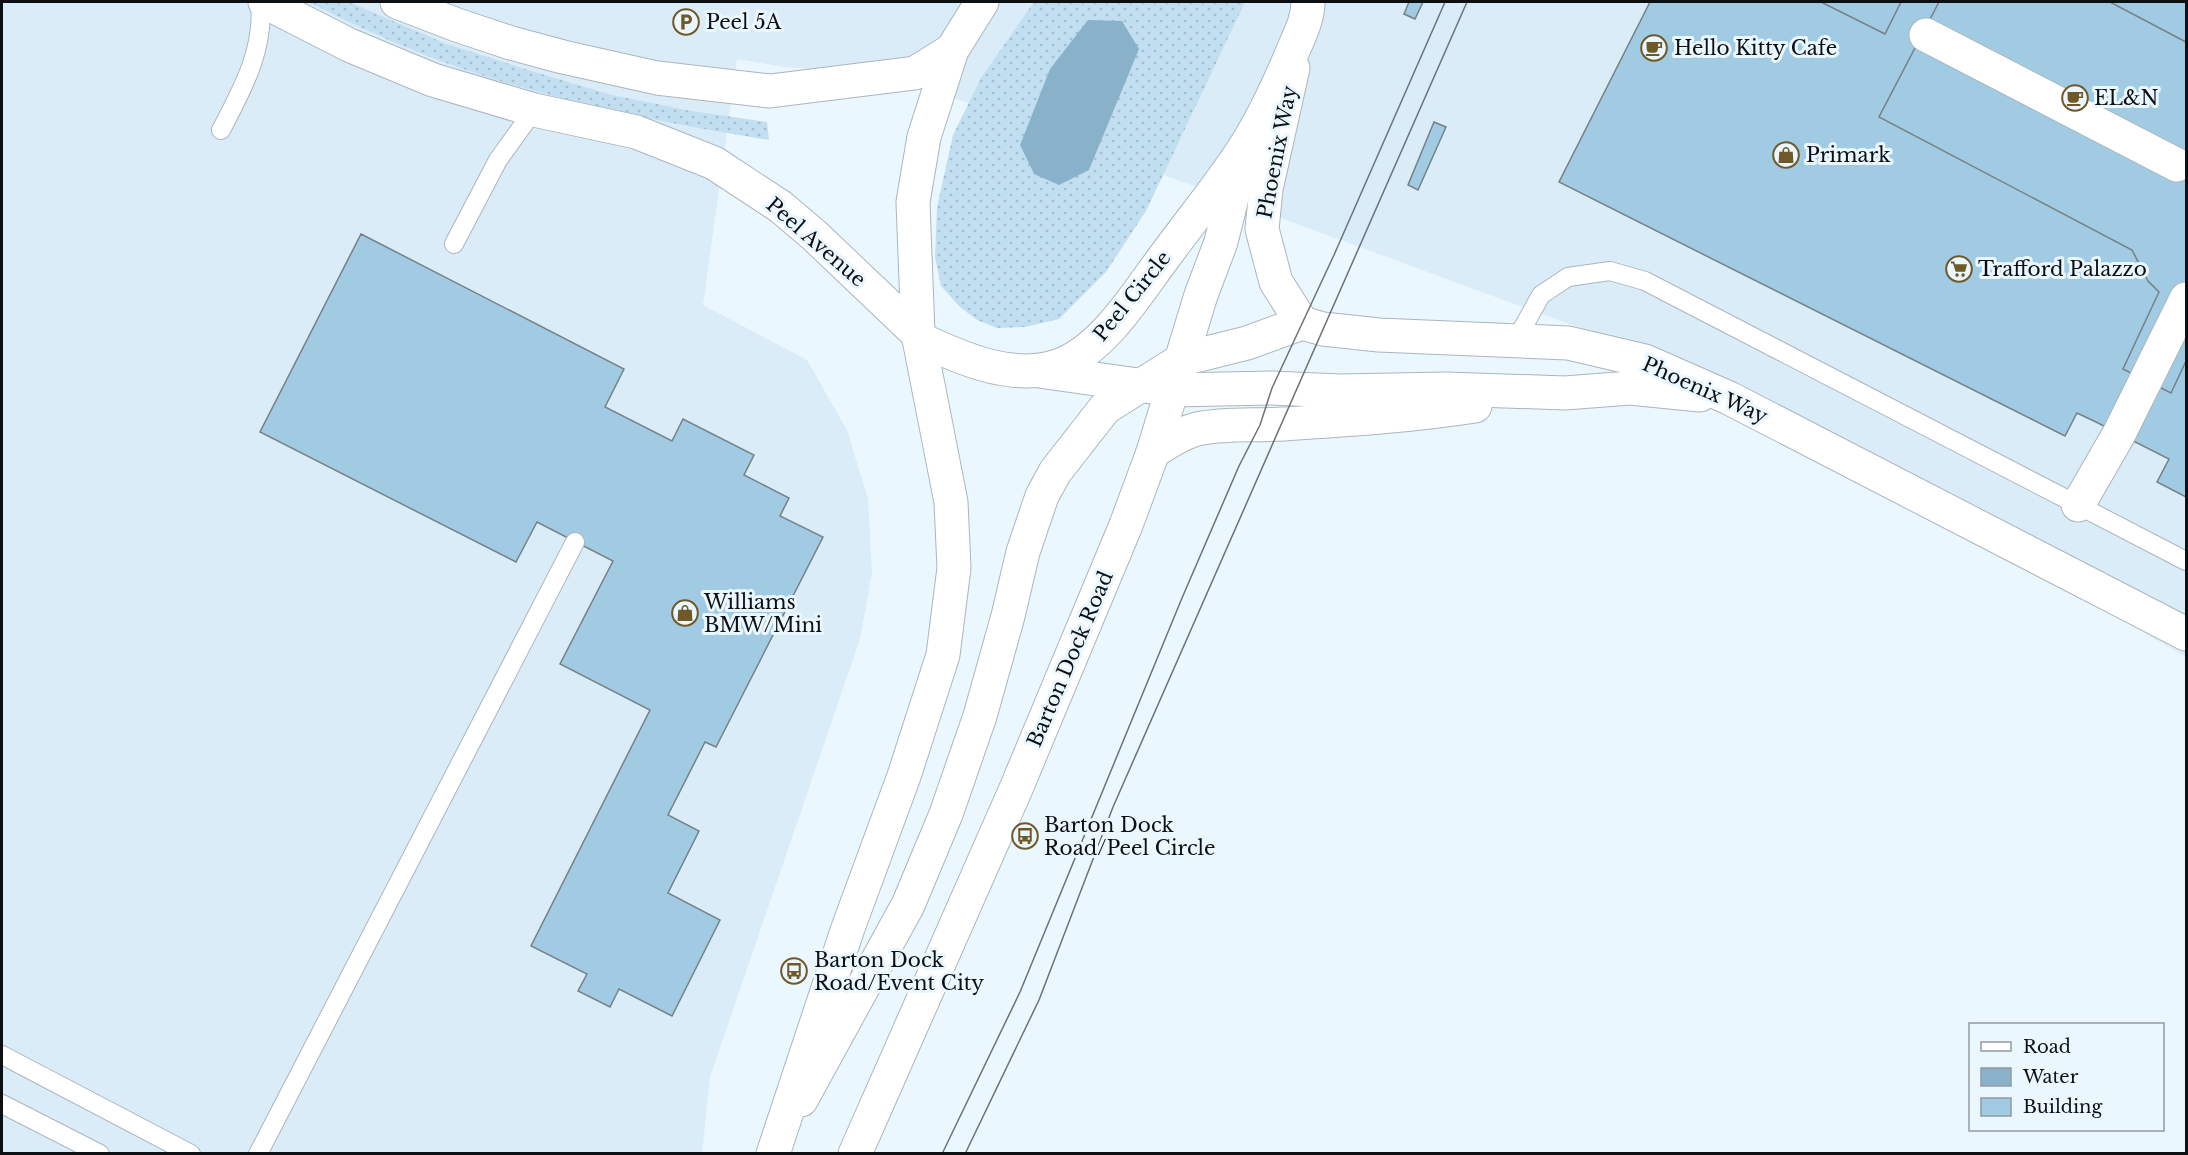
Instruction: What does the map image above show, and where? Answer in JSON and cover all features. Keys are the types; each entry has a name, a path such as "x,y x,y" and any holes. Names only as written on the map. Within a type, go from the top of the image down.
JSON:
{"street":[{"name":"Peel Avenue","path":"265,2 350,45 433,80 534,110 636,132 714,163 789,214 815,236 919,337"},
{"path":"397,2 511,43 563,57 657,78 770,91 915,73 952,50"},
{"path":"776,1147 848,927 904,776 943,656 954,568 951,502 919,337 913,202 924,137 952,50 979,6"},
{"name":"Peel Circle","path":"919,337 954,355 992,366 1039,371 1062,364 1083,353 1136,297 1244,149 1285,70 1308,12"},
{"name":"Phoenix Way","path":"1308,12 1266,189 1262,229 1276,282 1302,323 1379,335 1568,343 1646,361 1729,398 2187,634"},
{"path":"1926,35 2177,165"},
{"name":"Barton Dock Road","path":"855,1154 1016,791 1121,536 1153,452 1201,295 1221,242 1244,149"},
{"path":"2078,505 2119,434 2187,299"},
{"path":"776,1147 854,999 908,904 937,834 980,716 1023,552 1042,496 1055,472 1105,408 1137,386 1183,359 1246,343 1302,323"},
{"path":"1039,371 1173,390 1447,389 1565,393"},
{"path":"1153,452 1172,439 1194,430 1223,425 1281,425 1358,420 1445,411 1565,393 1630,388 1729,398"}],"lane":[{"path":"221,130 245,84 256,54 262,22 260,2"},
{"path":"454,244 498,160 534,110"},
{"path":"1516,339 1540,295 1568,277 1610,271 1645,281 2187,561"},
{"path":"258,1154 575,542"},
{"path":"2,1055 191,1154"},
{"path":"2,1104 100,1154"}],"shaded area":[{"path":"2,2 2186,2 2186,657 1788,427 1629,346 878,70 831,71 784,67 737,59 703,305 807,360 847,430 868,499 872,573 860,639 710,1077 702,1153 2,1154"},
{"path":"308,2 349,2 444,43 612,95 691,111 767,122 769,140 685,126 521,87 424,54"},
{"path":"1034,2 1245,2 1146,211 1106,272 1059,319 1025,327 997,328 977,320 960,307 941,286 935,257 937,207 953,135 981,78","holes":["1122,21 1138,49 1089,170 1034,174 1020,145 1050,69"]}],"water":[{"path":"1088,20 1122,21 1139,49 1089,170 1059,185 1034,174 1020,145 1050,69"}],"building":[{"path":"1409,2 1423,2 1415,19 1404,14"},
{"name":"Trafford Palazzo","path":"1650,2 2186,2 2186,497 2157,482 2169,459 2096,422 2077,413 2065,436 1559,182"},
{"path":"1821,2 1901,2 1885,34"},
{"path":"1939,2 2110,2 2186,42 2186,361 2171,393 2123,369 2159,292 2148,281 2132,250 1879,117"},
{"path":"1434,122 1446,127 1418,190 1408,185"},
{"name":"Williams BMW/Mini","path":"361,234 624,369 605,407 672,441 683,419 754,455 744,475 789,498 780,516 823,537 716,747 705,742 668,815 699,831 668,893 720,920 672,1016 619,989 610,1007 578,991 587,974 531,946 650,710 560,664 613,561 537,522 516,562 260,432"}],"tram line":[{"path":"942,1154 1020,992 1182,598 1239,466 1260,425 1272,388 1334,255 1445,2"},
{"path":"965,1154 1039,1000 1113,807 1467,2"}],"place":[{"name":"Peel 5A","path":"686,22"},
{"name":"Hello Kitty Cafe","path":"1654,48"},
{"name":"EL&N","path":"2075,98"},
{"name":"Primark","path":"1786,155"},
{"name":"Trafford Palazzo","path":"1959,269"},
{"name":"Williams BMW/Mini","path":"685,613"},
{"name":"Barton Dock Road/Peel Circle","path":"1025,836"},
{"name":"Barton Dock Road/Event City","path":"794,971"}]}
